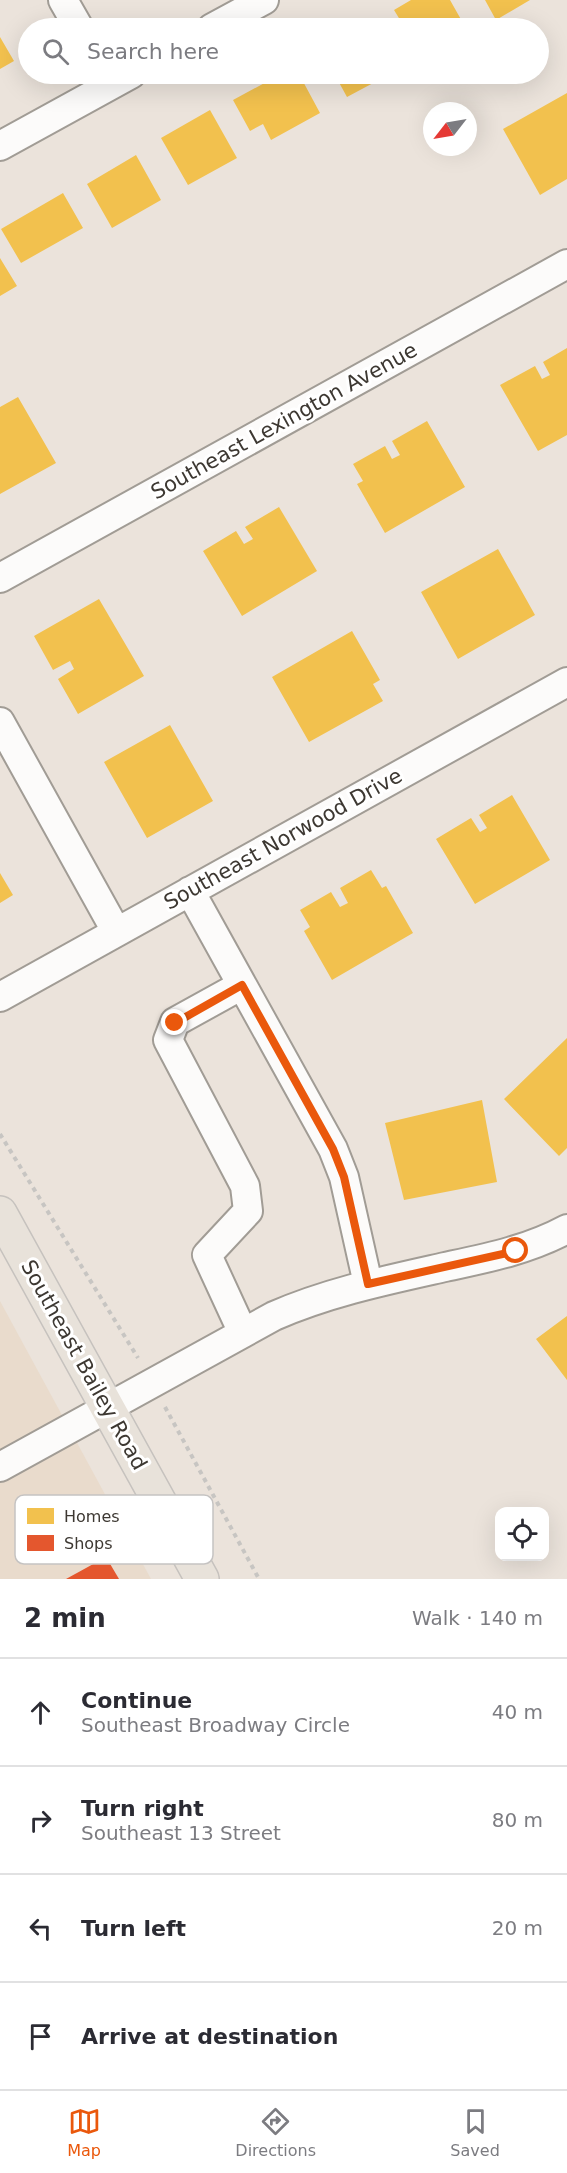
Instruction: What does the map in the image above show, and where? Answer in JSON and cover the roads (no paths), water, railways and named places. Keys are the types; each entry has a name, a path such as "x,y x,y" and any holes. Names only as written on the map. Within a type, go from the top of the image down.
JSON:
{"main road":[{"name":"Southeast Bailey Road","path":"0,1214 156,1495"},
{"name":"Southeast Bailey Road","path":"194,1564 202,1579"}],"street":[{"path":"63,0 73,18"},
{"path":"231,18 264,0"},
{"path":"0,146 103,84"},
{"name":"Southeast Lexington Avenue","path":"0,578 567,264"},
{"name":"Southeast Norwood Drive","path":"0,997 567,682"},
{"path":"0,723 116,932"},
{"path":"190,891 333,1149 344,1177 368,1284"},
{"path":"242,985 175,1023 168,1040 245,1186 248,1211 207,1255 243,1333"},
{"path":"0,1467 243,1333 302,1304 368,1284 516,1251 567,1229"}]}
